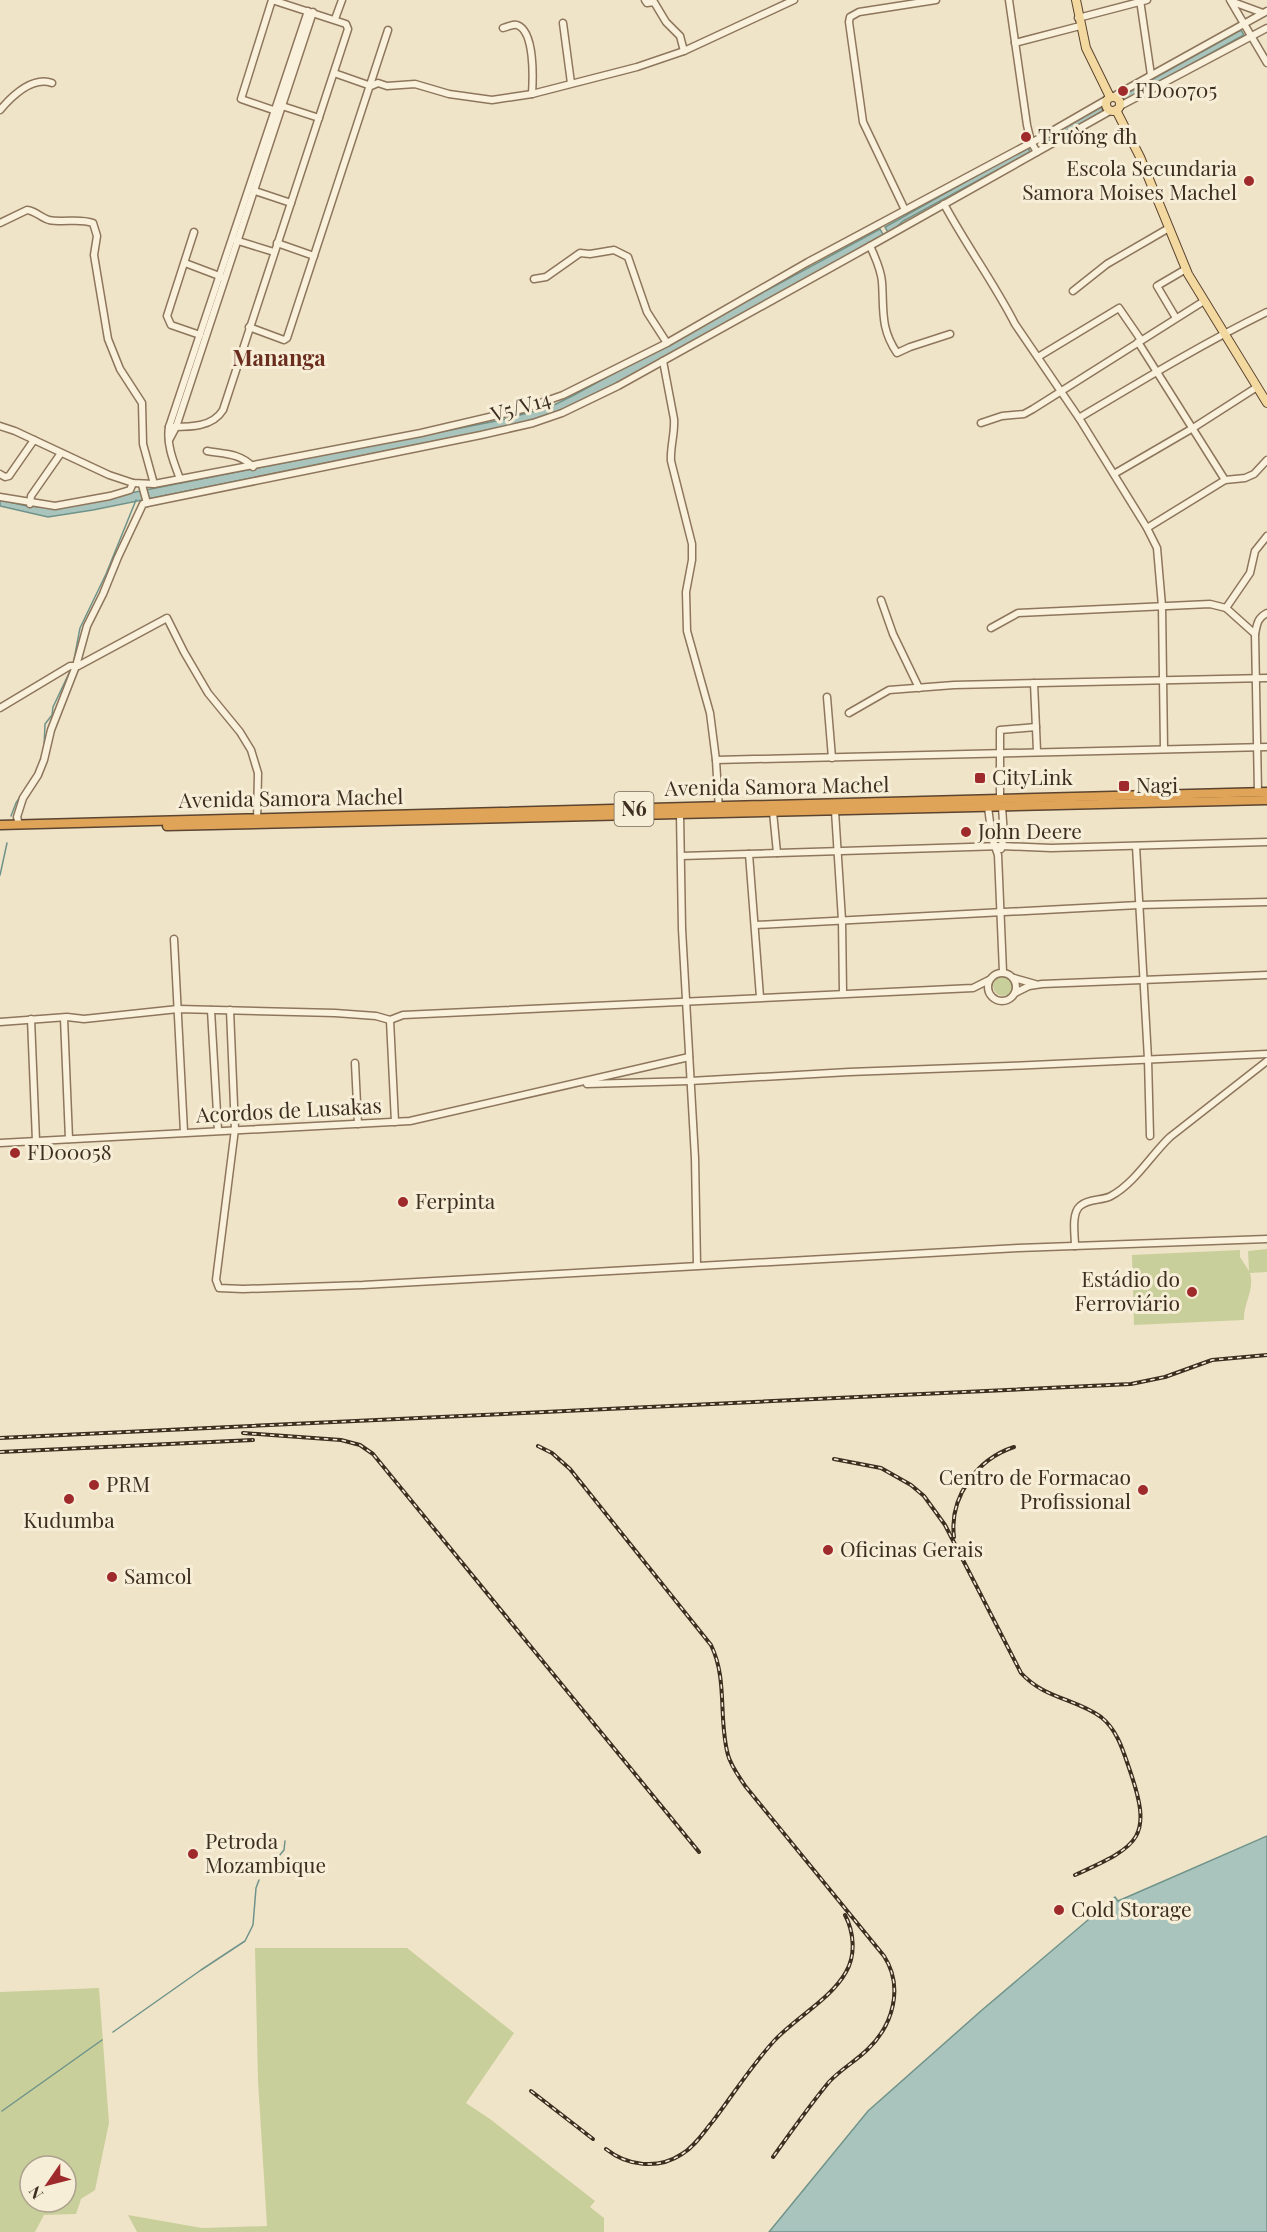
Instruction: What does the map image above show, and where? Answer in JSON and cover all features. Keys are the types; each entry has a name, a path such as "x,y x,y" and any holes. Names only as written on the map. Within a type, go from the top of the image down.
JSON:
{"highway":[{"name":"Avenida Samora Machel","path":"1221,797 1262,792"},
{"name":"Avenida Samora Machel","path":"0,830 1221,797 1267,800"},
{"name":"Avenida Samora Machel","path":"0,825 680,814 719,810 835,811 988,807 1001,803"}],"main road":[{"path":"1076,0 1079,22 1089,58 1110,98 1119,100 1116,109 1140,157 1186,269 1267,403"},
{"path":"1110,98 1106,106 1116,109"}],"street":[{"path":"173,427 203,425 219,416 291,203 334,73 348,29 346,24 335,19 310,12 288,2 272,0 241,99 319,118"},
{"path":"335,19 342,0"},
{"path":"645,0 647,3 654,2 659,8 666,22 680,36 684,51"},
{"path":"771,0 774,9"},
{"path":"371,87 378,83 387,86 415,84 449,94 492,100 532,94 637,67 684,51 794,0"},
{"path":"905,210 863,122 849,22 850,17 859,12 936,0"},
{"path":"1009,0 1031,142 1037,152"},
{"path":"1015,43 1143,0 1151,75"},
{"path":"1231,1 1265,12"},
{"path":"1231,1 1267,63"},
{"path":"173,427 310,12"},
{"path":"0,426 109,475 142,485 253,467 421,434 523,409 564,395 667,343 799,267 1265,12"},
{"path":"563,23 571,83"},
{"path":"503,28 519,26 525,31 530,42 532,94"},
{"name":"V5/V14","path":"147,503 533,423 562,413 618,386 1037,152 1267,28"},
{"path":"249,327 286,339 388,30"},
{"path":"334,73 371,87"},
{"path":"0,110 23,89 42,81 52,83"},
{"path":"235,240 255,191 266,148"},
{"path":"255,191 291,203"},
{"path":"944,204 1002,298 1015,324 1079,418 1147,528 1158,555 1162,606 1164,749"},
{"path":"0,223 27,210 47,220 87,221 93,223 96,228 98,236 94,255 108,339 120,369 141,403 143,444 154,484"},
{"path":"1073,291 1107,264 1169,228"},
{"path":"194,232 167,316 171,325 200,335"},
{"path":"235,240 274,252"},
{"path":"277,243 314,256"},
{"path":"870,246 881,274 882,314 891,344 897,353 950,334"},
{"path":"534,279 546,276 580,253 590,254 614,250 623,253 630,260 638,290 651,320 667,343"},
{"path":"185,263 223,277"},
{"path":"1176,318 1157,286 1186,269"},
{"path":"180,480 169,440 200,335 223,277"},
{"path":"981,423 1002,416 1024,414 1204,301"},
{"path":"1038,357 1119,308 1226,480"},
{"path":"1079,418 1224,333 1267,312"},
{"path":"663,361 674,419 671,461 693,553 686,592 687,631 707,699 716,760 719,810"},
{"path":"1114,474 1257,387"},
{"path":"0,474 4,477 9,476 34,440"},
{"path":"207,451 238,455 246,459 253,467"},
{"path":"30,504 31,496 61,453"},
{"path":"1147,528 1226,480 1245,478 1254,474 1267,460"},
{"path":"0,497 30,504 54,506 130,490 133,483"},
{"path":"19,824 17,817 23,798 38,775 87,626 132,526 143,504 147,503 142,485"},
{"path":"1226,608 1250,573 1255,551 1267,536"},
{"path":"881,600 893,634 919,688"},
{"path":"990,628 1018,613 1210,604 1226,608 1255,634"},
{"path":"1262,792 1256,747 1255,634 1257,621 1267,613"},
{"path":"0,708 73,666 167,618 208,693 240,732 251,750 258,773 257,822"},
{"path":"849,713 889,690 1034,683 1267,678"},
{"path":"1034,683 1037,751"},
{"path":"827,697 832,758"},
{"path":"998,855 1004,836 1000,730 1036,727"},
{"path":"716,760 1267,747"},
{"path":"988,807 994,846 998,855 1003,972"},
{"path":"835,811 842,920 843,993"},
{"path":"773,812 777,853"},
{"path":"680,814 682,929 698,1265"},
{"path":"681,856 994,846 1051,848 1267,842"},
{"path":"1136,846 1150,1136"},
{"path":"749,854 760,997"},
{"path":"756,925 1139,905 1267,902"},
{"path":"174,939 184,1132"},
{"path":"973,988 989,980 995,974 1003,972 1025,982 1042,984"},
{"path":"0,1022 31,1019 84,1019 178,1009 335,1013 376,1016 390,1020 404,1015 973,988 1004,1001 1029,986 1042,984 1267,975"},
{"path":"1013,978 1016,985 1015,993"},
{"path":"989,980 990,994"},
{"path":"211,1010 218,1130"},
{"path":"230,1010 235,1129 216,1280 219,1288 243,1290 363,1285 698,1265 1267,1239"},
{"path":"64,1018 69,1139"},
{"path":"31,1019 36,1141"},
{"path":"390,1020 395,1122"},
{"path":"575,1084 690,1082 860,1071 1267,1054"},
{"path":"575,1084 689,1057"},
{"path":"1075,1246 1075,1218 1080,1206 1092,1200 1110,1196 1141,1171 1157,1149 1170,1137 1267,1061"},
{"path":"355,1063 358,1124"},
{"name":"Acordos de Lusakas","path":"0,1143 395,1122 472,1108 575,1084"}],"green space":[{"path":"1003,976 1010,979 1013,986 1010,993 1003,996 996,993 993,986 996,979"},
{"name":"Estádio do Ferroviário","path":"1267,1249 1267,1272 1250,1273 1251,1286 1244,1320 1134,1325 1132,1255 1240,1250 1240,1257 1249,1271 1248,1251"},
{"path":"255,1948 407,1948 514,2033 466,2103 595,2201 590,2207 604,2218 604,2232 137,2232 128,2215 202,2228 267,2226 258,2081"},
{"path":"99,1988 109,2123 95,2190 81,2199 78,2208 78,2154 18,2154 18,2214 76,2214 44,2215 35,2232 0,2232 0,1992"}],"water":[{"path":"1241,30 1244,35 1124,101 1122,96"},
{"path":"1101,107 1103,111 1043,147 1040,141"},
{"path":"1028,147 1030,152 903,221 889,234 885,227"},
{"path":"880,229 884,236 617,384 566,410 528,422 93,510 48,517 0,506 0,500 27,506 54,508 501,420 550,407"},
{"path":"1267,1836 1267,2232 769,2232 868,2111 1115,1897 1118,1901"}],"waterway":[{"path":"73,665 80,628 106,574 136,500"},
{"path":"44,748 45,724 52,715 53,707 71,669"},
{"path":"11,816 16,803 36,772"},
{"path":"0,875 7,843"},
{"path":"263,1875 284,1850 285,1841"},
{"path":"113,2032 245,1941 253,1925 256,1888 259,1880"},
{"path":"2,2111 102,2040"}],"railway":[{"path":"0,1438 1131,1384 1165,1377 1212,1360 1267,1355"},
{"path":"243,1433 341,1440 360,1445 373,1454 699,1852"},
{"path":"0,1452 253,1440"},
{"path":"538,1446 552,1453 570,1469 711,1645 721,1685 725,1741 733,1767 746,1787 884,1956 890,1968 893,1980 893,2005 884,2029 868,2049 829,2082 773,2157"},
{"path":"954,1537 956,1508 968,1482 988,1460 1014,1447"},
{"path":"834,1459 881,1468 911,1485 924,1496 945,1525 1021,1673 1040,1688 1101,1717 1115,1733 1136,1789 1140,1824 1136,1836 1128,1846 1075,1875"},
{"path":"606,2149 623,2159 653,2164 673,2159 691,2147 774,2041 822,2000 846,1972 853,1944 845,1915"},
{"path":"531,2091 593,2139"}],"place":[{"name":"FD00705","path":"1123,91"},
{"name":"Trường đh","path":"1026,137"},
{"name":"Escola Secundaria Samora Moises Machel","path":"1249,181"},
{"name":"CityLink","path":"980,778"},
{"name":"Nagi","path":"1124,786"},
{"name":"John Deere","path":"966,832"},
{"name":"FD00058","path":"15,1153"},
{"name":"Ferpinta","path":"403,1202"},
{"name":"Estádio do Ferroviário","path":"1192,1292"},
{"name":"PRM","path":"94,1485"},
{"name":"Centro de Formacao Profissional","path":"1143,1490"},
{"name":"Kudumba","path":"69,1499"},
{"name":"Oficinas Gerais","path":"828,1550"},
{"name":"Samcol","path":"112,1577"},
{"name":"Petroda Mozambique","path":"193,1854"},
{"name":"Cold Storage","path":"1059,1910"}],"district":[{"name":"Mananga","path":"279,358"}]}
